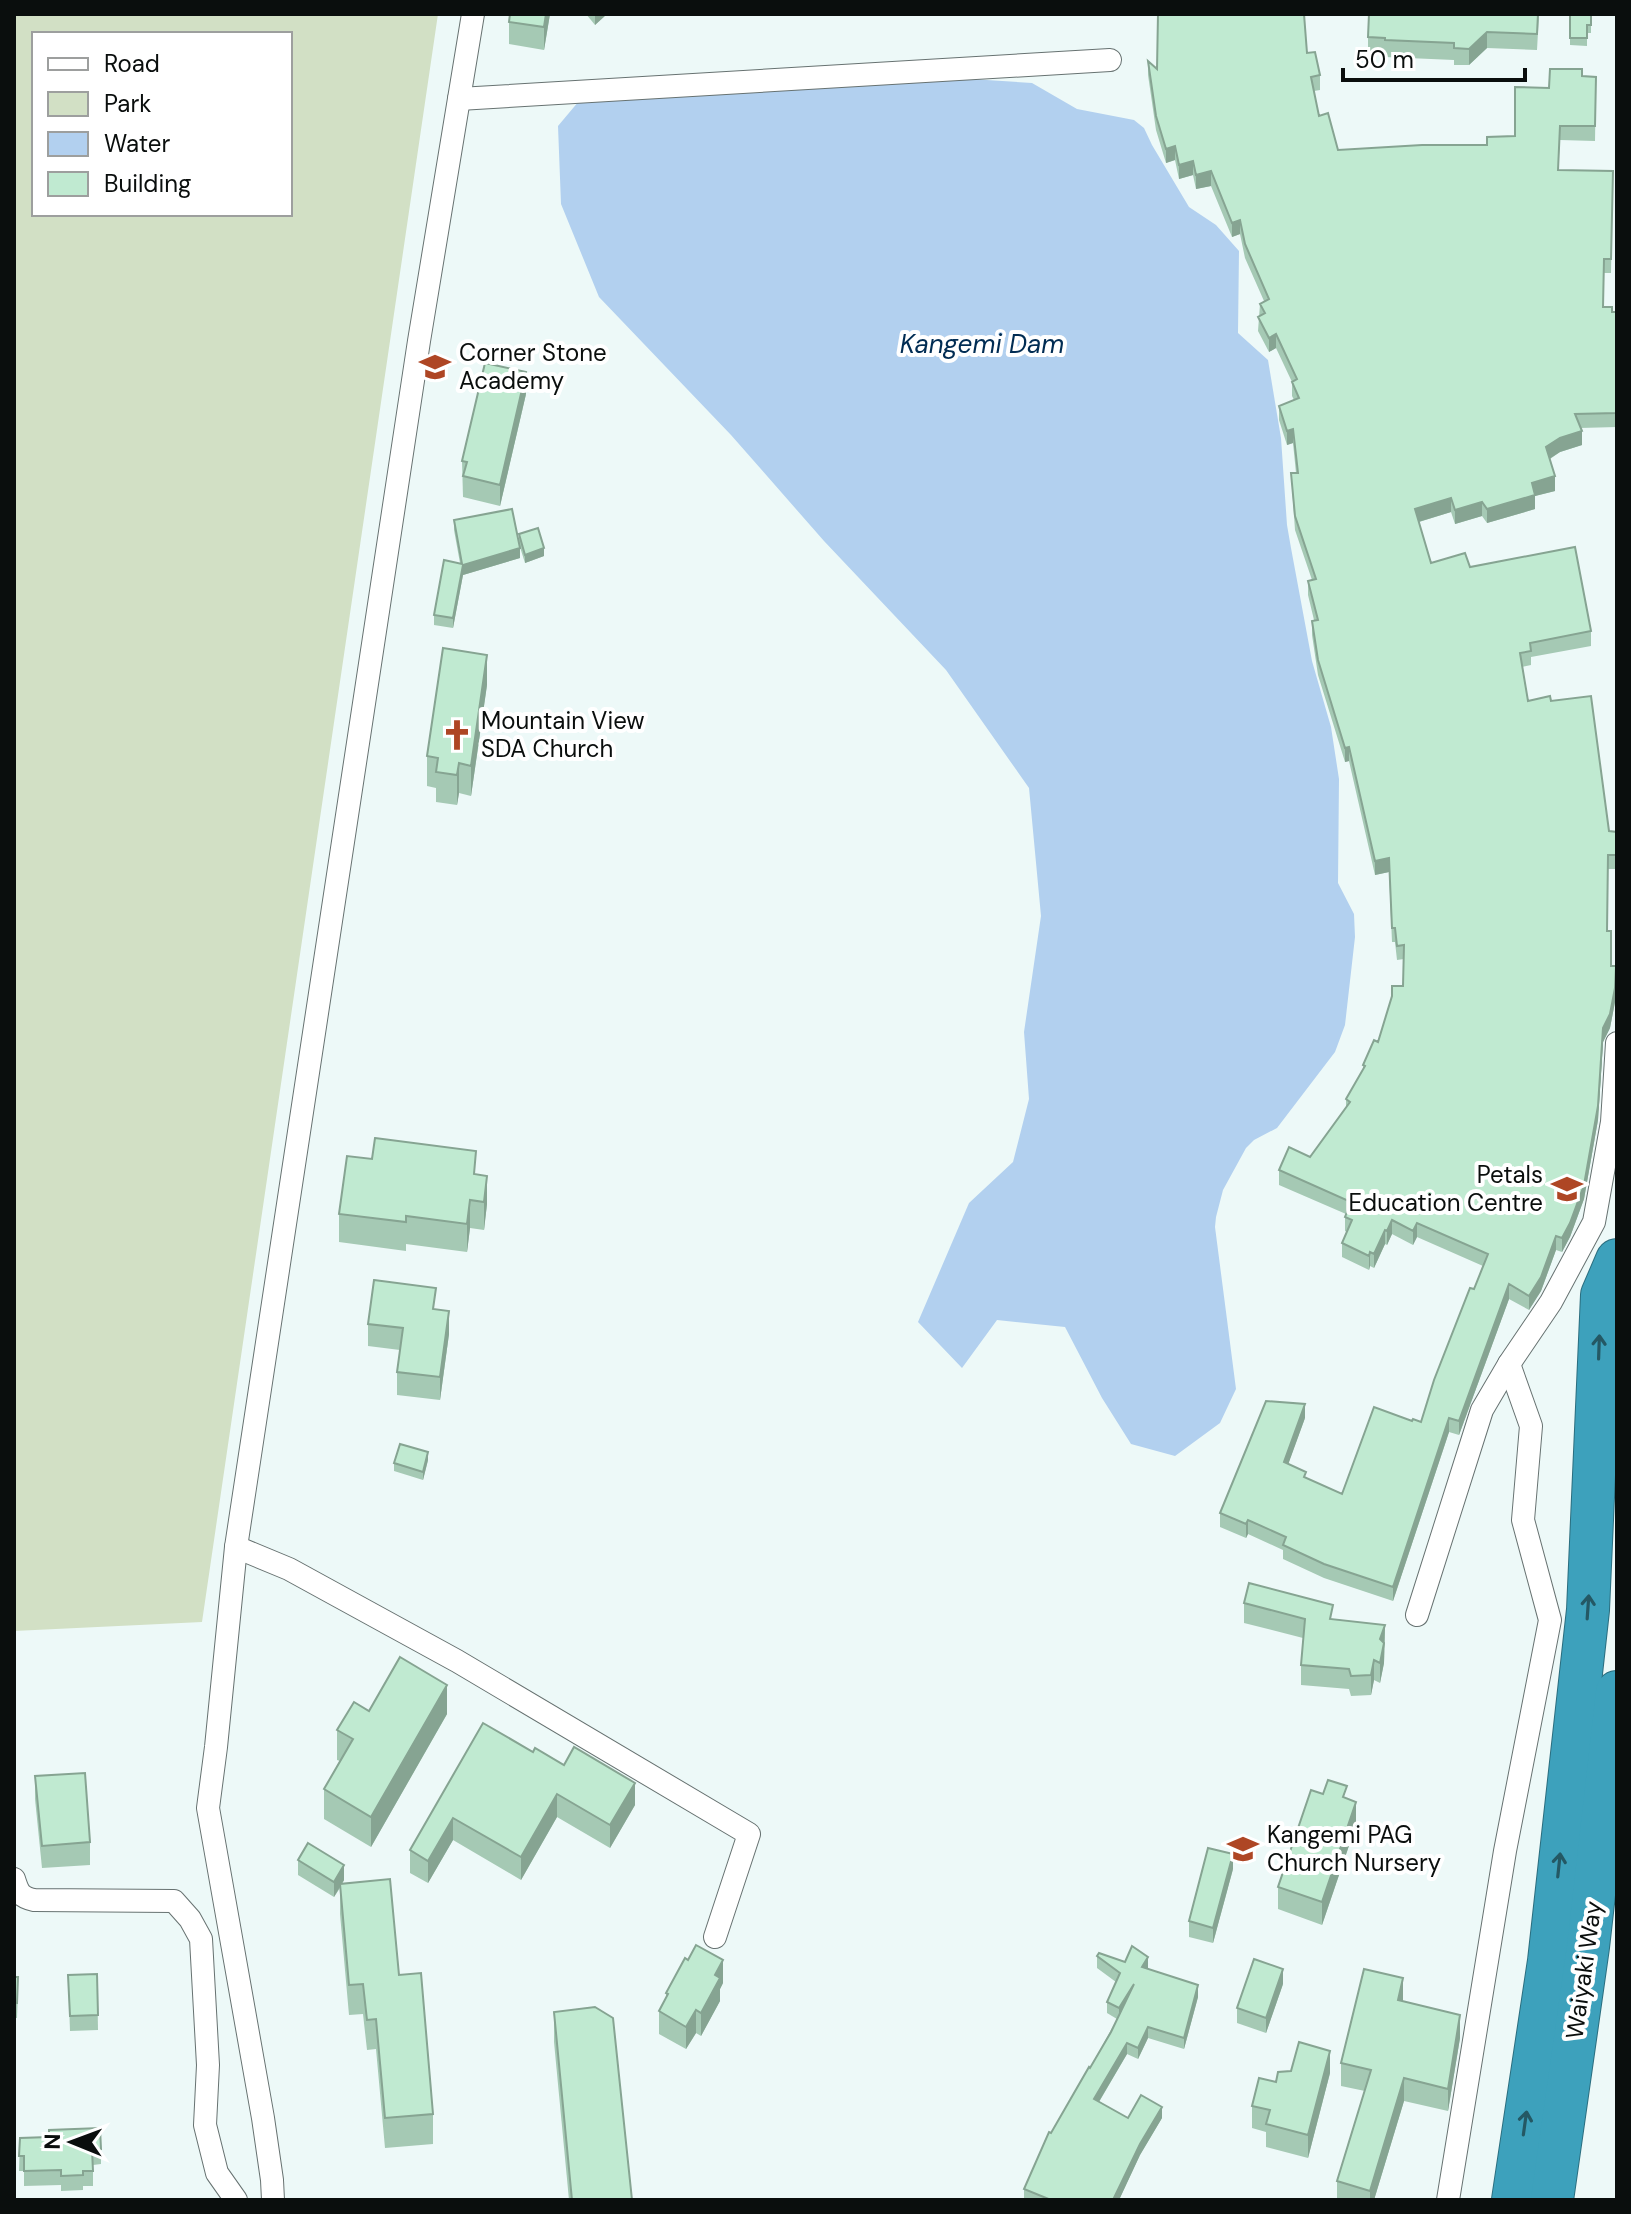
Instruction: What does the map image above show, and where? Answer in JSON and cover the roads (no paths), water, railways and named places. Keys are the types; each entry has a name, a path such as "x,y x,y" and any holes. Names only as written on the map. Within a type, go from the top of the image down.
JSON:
{"highway":[{"path":"1513,2200 1549,1961 1588,1610 1602,1295 1617,1260"},
{"name":"Waiyaki Way","path":"1552,2200 1588,1947 1617,1692"}],"street":[{"path":"273,2200 263,2118 208,1808 236,1547 417,356 473,14"},
{"path":"459,99 1110,60"},
{"path":"1417,1615 1482,1410 1551,1302 1594,1222 1612,1122 1617,1043"},
{"path":"1448,2200 1505,1851 1550,1620 1523,1520 1531,1426 1509,1364"},
{"path":"236,1547 289,1569 457,1661 749,1834 715,1937"},
{"path":"14,1879 18,1893 25,1898 174,1901 190,1919 201,1939 208,2065 205,2125 217,2173 236,2200"}],"water":[{"name":"Kangemi Dam","path":"908,75 1032,83 1077,109 1134,120 1144,128 1189,207 1216,225 1239,251 1238,333 1268,360 1281,438 1287,525 1312,661 1331,727 1339,779 1338,883 1354,914 1355,937 1345,1025 1335,1052 1277,1128 1246,1148 1223,1190 1215,1227 1236,1389 1220,1423 1175,1456 1131,1444 1102,1398 1065,1327 997,1320 962,1368 918,1322 969,1203 1013,1162 1029,1099 1024,1032 1041,916 1029,788 946,670 824,541 731,435 599,297 561,204 558,126 579,101"}],"place":[{"name":"Corner Stone Academy","path":"435,367"},
{"name":"Mountain View SDA Church","path":"457,735"},
{"name":"Petals Education Centre","path":"1567,1189"},
{"name":"Kangemi PAG Church Nursery","path":"1243,1849"}]}
